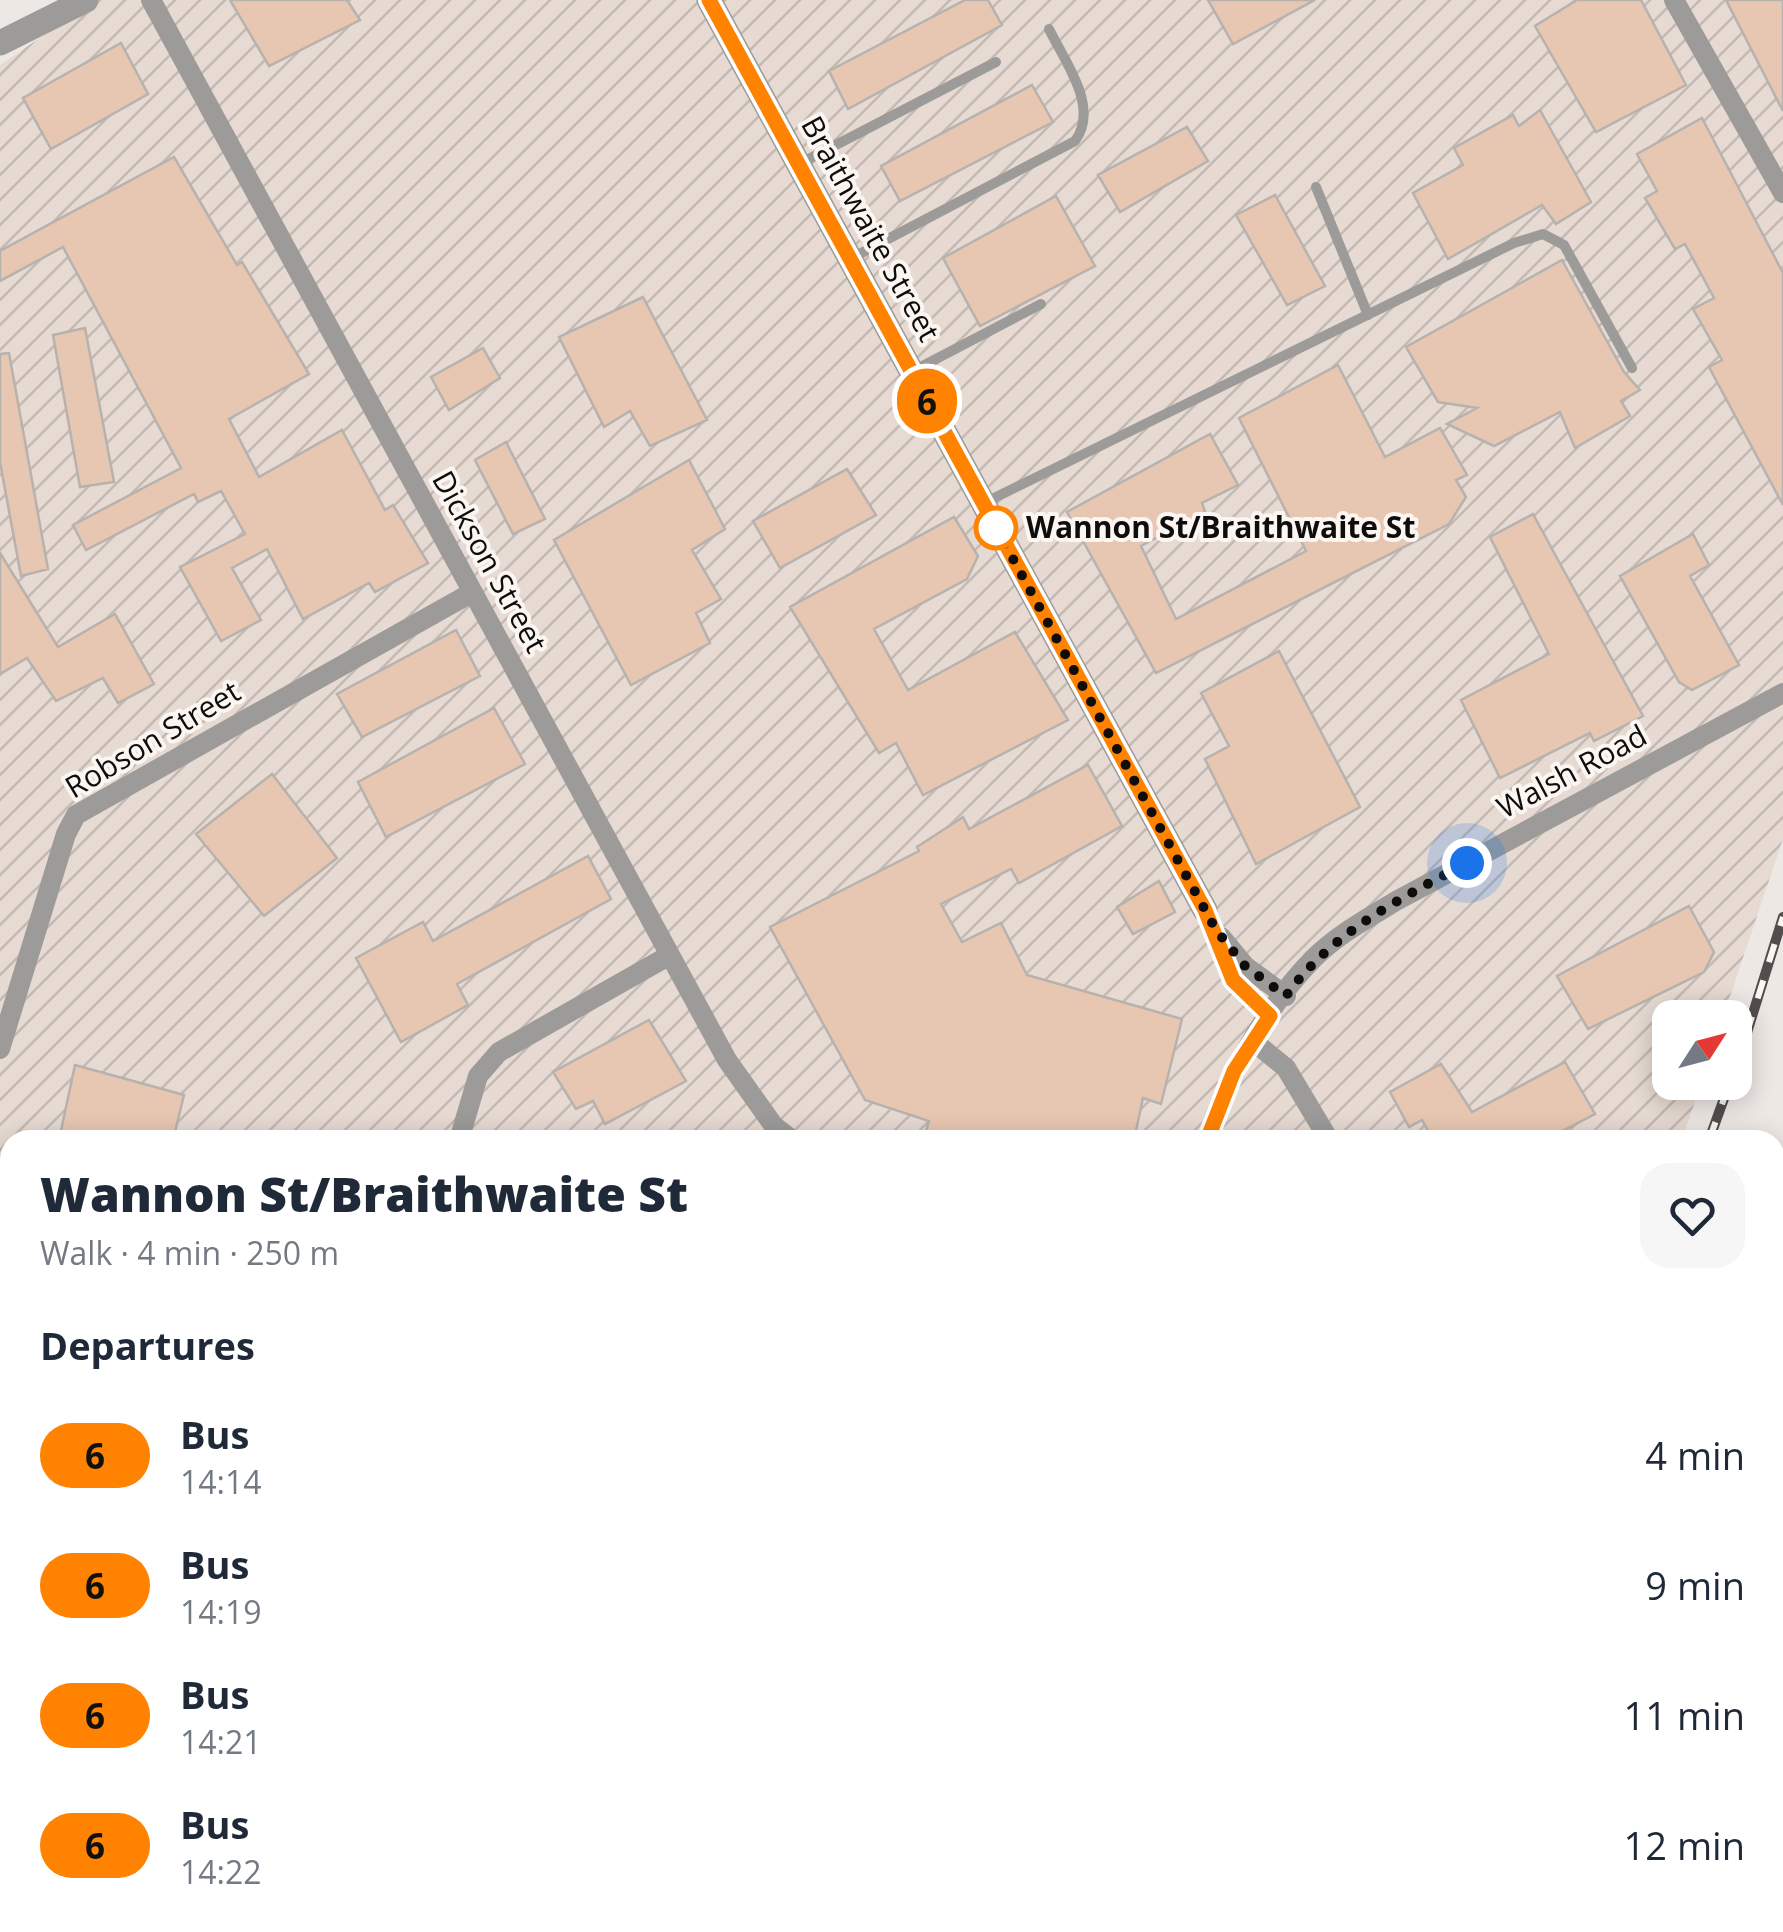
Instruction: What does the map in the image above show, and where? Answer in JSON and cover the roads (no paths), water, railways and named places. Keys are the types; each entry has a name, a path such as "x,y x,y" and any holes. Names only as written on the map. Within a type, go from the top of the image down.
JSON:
{"street":[{"path":"0,43 86,0"},
{"name":"Dickson Street","path":"151,0 670,955 753,1100 782,1130"},
{"name":"Braithwaite Street","path":"709,0 1205,910 1245,966 1286,996"},
{"path":"1674,0 1783,193"},
{"name":"Robson Street","path":"0,1048 66,834 76,816 471,593"},
{"name":"Walsh Road","path":"1211,1130 1224,1089 1312,960 1396,900 1783,693"},
{"name":"Braithwaite Street","path":"1205,910 1233,980 1322,1130"},
{"path":"461,1130 478,1076 499,1052 670,955"}],"lane":[{"path":"850,259 1074,142 1086,118 1084,103 1049,28"},
{"path":"798,164 996,62"},
{"path":"1316,188 1368,315"},
{"path":"983,504 1514,243 1543,234 1564,244 1632,368"},
{"path":"911,372 1041,304"}],"railway":[{"path":"1752,1016 1783,917"},
{"path":"1713,1130 1723,1100"}],"place":[{"name":"Wannon St/Braithwaite St","path":"996,528"}]}
